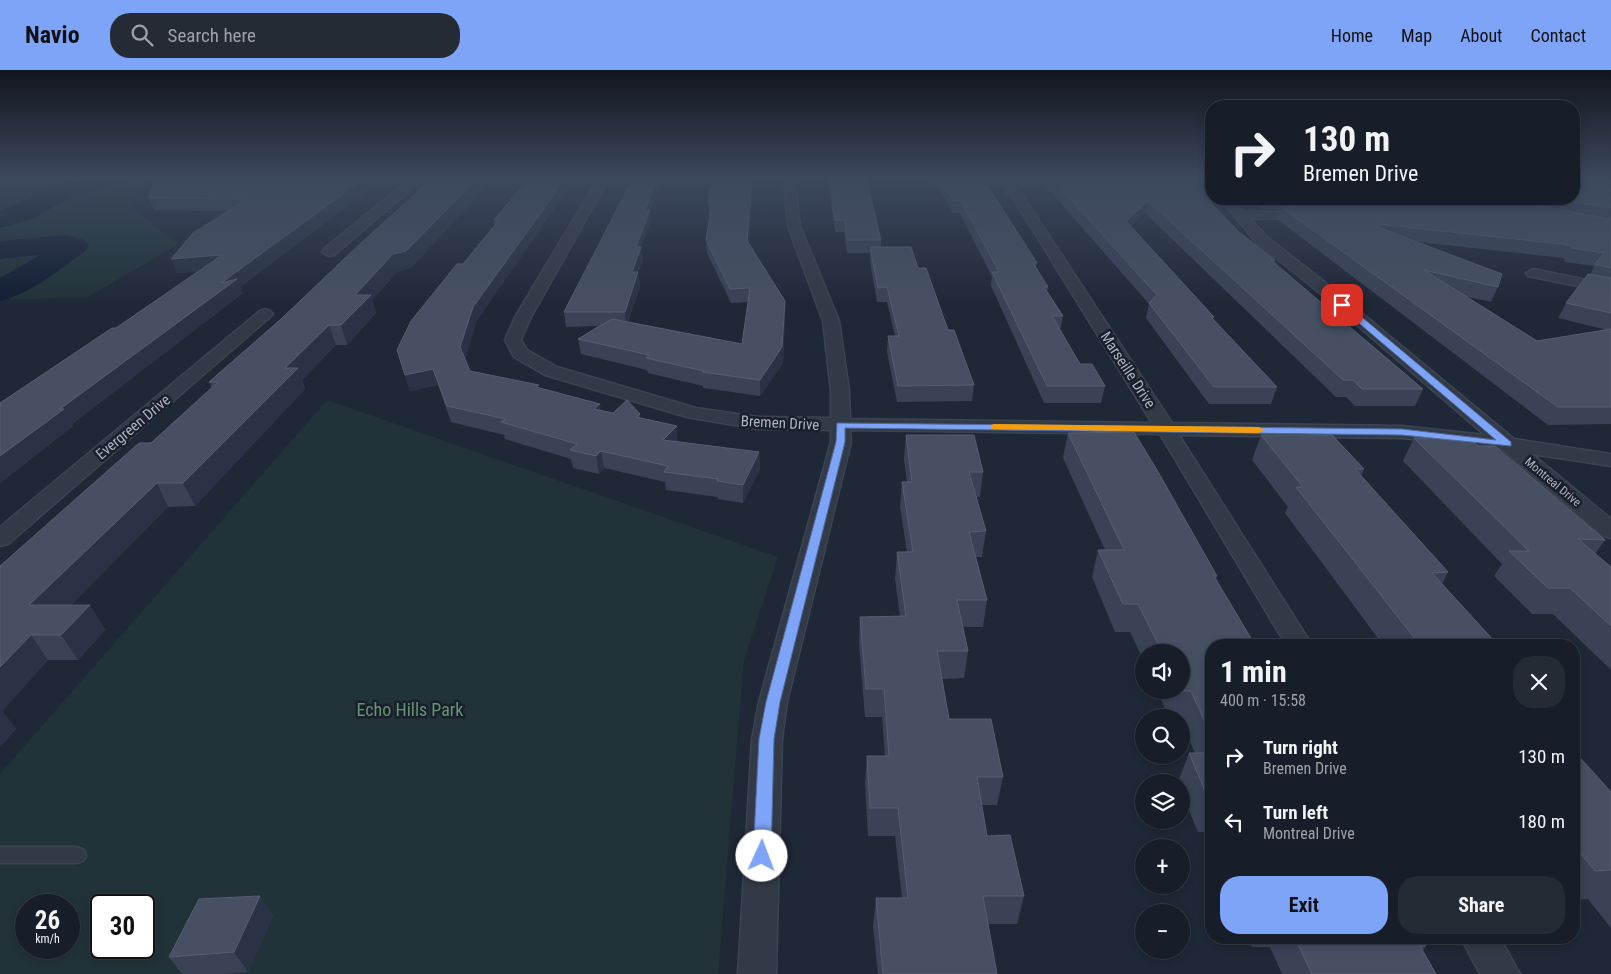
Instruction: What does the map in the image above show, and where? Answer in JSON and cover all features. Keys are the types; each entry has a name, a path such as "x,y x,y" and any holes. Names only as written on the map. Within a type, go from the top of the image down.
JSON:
{"street":[{"path":"329,252 367,220"},
{"name":"Bremen Drive","path":"580,220 523,317 513,340 520,353 551,371 694,413 758,423 1402,432 1508,444 1611,460"},
{"path":"757,974 767,739 773,702 840,442 840,391 831,321 793,220"},
{"name":"Marseille Drive","path":"1032,220 1166,429 1295,639"},
{"name":"Montreal Drive","path":"1245,220 1262,240 1611,531"},
{"path":"1532,273 1611,289"},
{"name":"Evergreen Drive","path":"0,539 265,314"},
{"path":"1483,944 1501,974"}],"lane":[{"path":"0,855 78,854"}],"green space":[{"path":"0,220 147,220 179,244 86,298 0,299"},
{"name":"Echo Hills Park","path":"327,400 778,557 744,660 718,974 0,974 0,774"}],"building":[{"path":"213,220 307,220 221,283 237,279 60,409 64,409 0,456 0,403 112,328 116,328 222,255 171,259 193,233"},
{"path":"386,220 436,220 406,251 393,254 355,295 371,295 341,325 329,325 285,368 298,368 183,483 157,483 29,605 90,605 61,635 31,635 0,667 0,566 139,443 151,443 218,382 209,382 281,319"},
{"path":"499,220 536,220 473,307 460,347 470,371 539,385 536,387 600,404 594,409 613,413 627,400 640,414 636,417 677,426 663,440 759,452 743,485 717,481 718,479 664,472 668,466 601,451 596,456 570,450 577,444 501,422 506,419 447,406 433,369 405,375 397,350 411,321 457,264 463,264"},
{"path":"611,220 646,220 636,247 641,247 632,272 638,272 625,312 564,312"},
{"path":"709,220 749,220 747,241 785,301 782,347 760,380 702,372 704,371 646,358 649,355 578,339 612,319 742,344 750,288 730,289 706,240"},
{"path":"845,220 876,220 881,240 847,240"},
{"path":"971,220 1010,220 1037,263 1033,263 1048,287 1044,287 1063,316 1052,316 1080,364 1092,364 1105,386 1047,386 992,272 999,272"},
{"path":"1089,220 1127,220 1214,317 1211,317 1277,387 1214,387 1149,303 1157,295"},
{"path":"1169,220 1227,220 1239,232 1275,260 1271,260 1423,389 1362,389 1353,380 1343,380"},
{"path":"1299,220 1611,220 1611,268 1595,264 1604,253 1572,248 1571,245 1377,224 1377,227 1502,274 1498,287 1424,270 1537,341 1611,329 1611,407 1558,407"},
{"path":"870,247 911,247 918,268 926,268 948,330 954,330 974,385 898,386 888,336 899,336 887,287 878,288"},
{"path":"1588,274 1611,278 1611,313 1566,303"},
{"path":"1134,432 1251,639 1205,639 1205,722 1190,691 1190,644 1158,644 1138,604 1123,604 1098,550 1124,550 1068,433"},
{"path":"906,435 974,435 983,472 969,472 986,531 969,532 987,600 957,600 968,651 937,651 949,719 991,719 1003,777 977,777 987,836 1010,835 1024,896 983,896 997,974 883,974 876,898 908,898 898,808 870,808 867,756 889,756 884,689 866,689 860,617 906,616 897,552 913,552 902,482 912,482"},
{"path":"1261,435 1332,435 1364,469 1355,469 1448,572 1432,573 1492,639 1415,639 1296,487 1303,487"},
{"path":"1414,438 1469,438 1478,446 1495,446 1605,540 1578,539 1611,567 1611,626 1570,588 1548,588 1509,551 1529,551"},
{"path":"1190,753 1205,753 1205,791"},
{"path":"1580,758 1611,792 1611,870 1595,871 1580,852"},
{"path":"260,896 234,952 169,957 199,899"},
{"path":"1298,944 1425,944 1426,946 1420,946 1436,974 1312,974"}],"waterway":[{"path":"0,250 66,244 74,246 33,274 0,291"}],"slow traffic":[{"path":"994,427 1259,430"}],"route":[{"path":"762,856 767,739 773,702 840,442 840,425 1402,432 1508,444 1342,305"}]}
